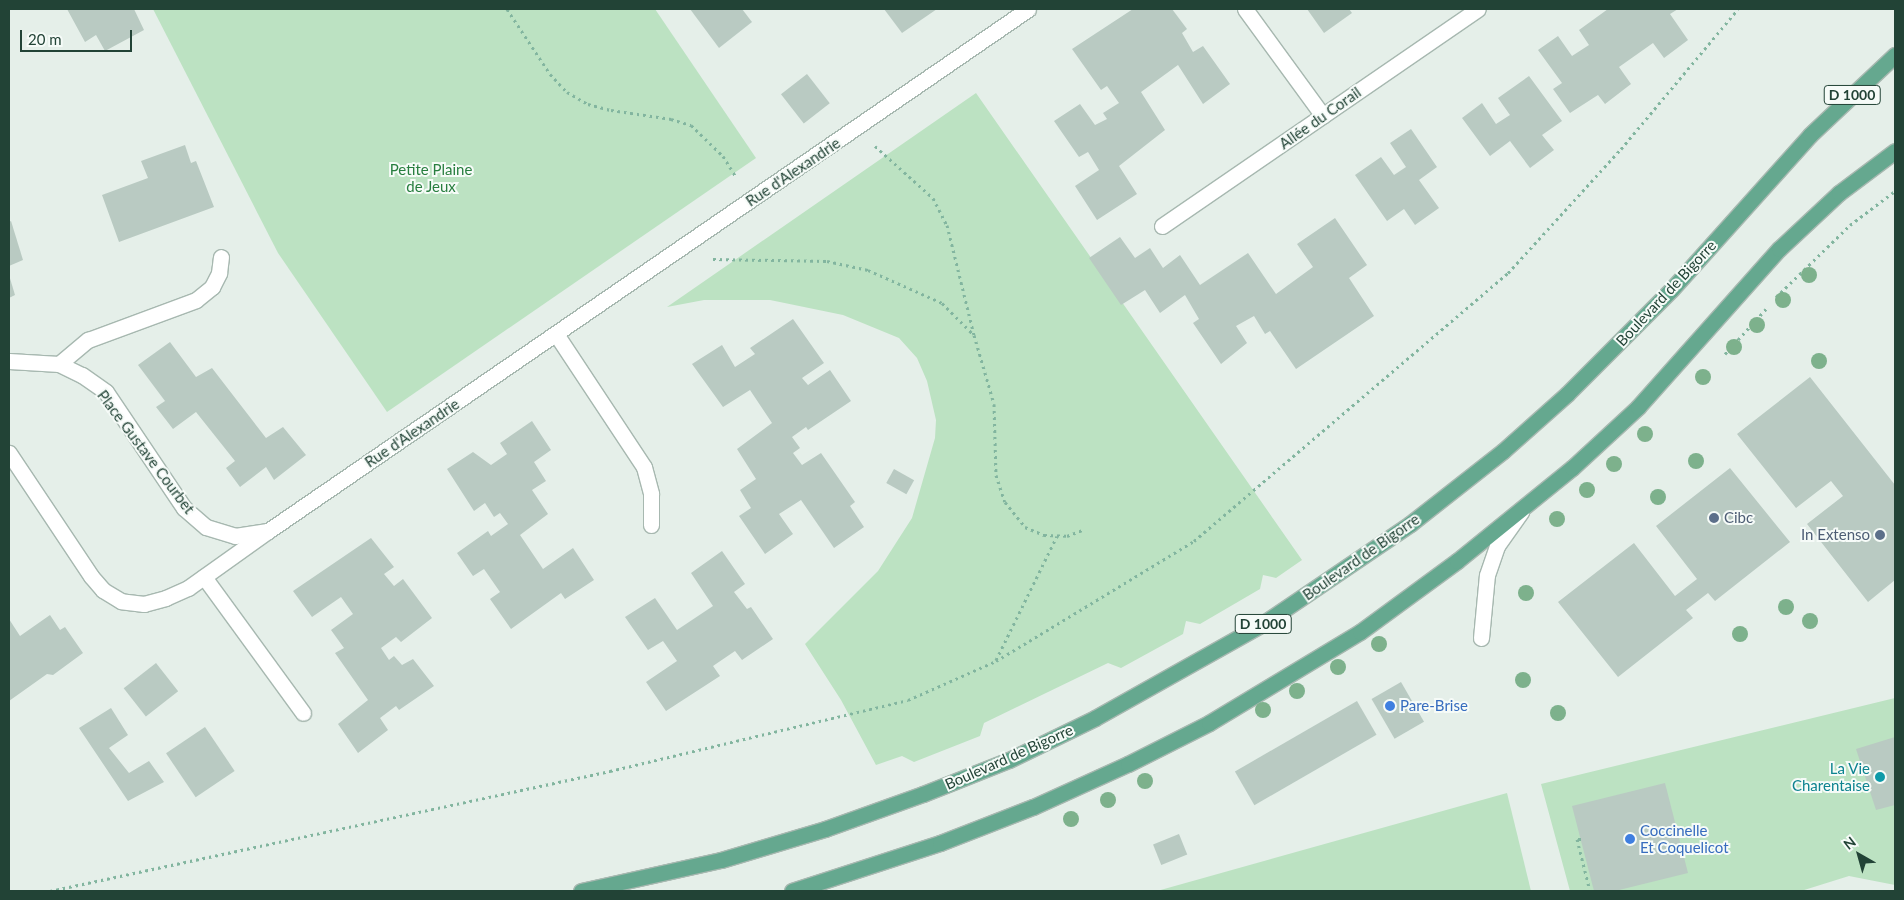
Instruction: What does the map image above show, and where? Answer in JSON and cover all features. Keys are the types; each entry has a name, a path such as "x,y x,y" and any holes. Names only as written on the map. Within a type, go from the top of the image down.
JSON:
{"main road":[{"name":"Boulevard de Bigorre","path":"581,891 722,860 825,829 922,794 1009,760 1095,718 1261,626 1410,524 1503,451 1560,401 1671,290 1810,136 1895,55"},
{"path":"792,891 940,843 1033,807 1209,723 1360,632 1525,506 1638,407 1730,300 1797,231 1839,193 1895,151"}],"street":[{"name":"Rue d'Alexandrie","path":"268,531 858,128 1028,9"},
{"path":"1245,9 1322,116"},
{"name":"Allée du Corail","path":"1162,226 1478,9"},
{"path":"59,364 88,340 196,300 212,287 219,273 221,257"},
{"path":"556,334 644,467 651,494 651,525"},
{"name":"Place Gustave Courbet","path":"9,361 59,364 82,375 106,392 184,508 206,527 234,536 268,531"},
{"path":"9,453 103,590 121,601 144,604 166,598 204,577 268,531"},
{"path":"1481,638 1487,575 1497,546 1525,506"},
{"path":"204,577 303,713"}],"path":[{"path":"507,9 550,74 567,92 588,104 603,108 671,119 691,125 723,156 751,201"},
{"path":"50,891 610,771 908,700 996,661 1194,541 1508,273 1621,149 1738,9"},
{"path":"858,128 884,156 933,198 947,225 974,335 994,404 996,475 1005,502 1026,527 1044,535 1067,536 1085,529"},
{"path":"691,241 714,259 827,261 868,270 942,303 974,335"},
{"path":"996,661 1057,536"},
{"path":"1581,839 1577,839 1590,891"}],"green space":[{"name":"Petite Plaine de Jeux","path":"153,9 655,9 756,158 387,412 278,253"},
{"path":"976,93 1302,560 1276,578 1263,575 1260,589 1200,624 1186,621 1183,634 1121,668 1108,663 984,723 980,736 914,762 902,756 876,765 841,700 805,644 878,571 912,518 935,438 936,420 927,381 917,358 899,338 843,315 770,300 704,300 667,307"},
{"path":"1895,698 1895,885 1849,876 1801,891 1570,891 1541,784"},
{"path":"1507,793 1531,891 1157,891"}],"building":[{"path":"67,9 134,9 144,30 105,51 96,35 85,42"},
{"path":"690,9 742,9 752,22 719,48"},
{"path":"884,9 937,9 902,33"},
{"path":"1133,9 1172,9 1187,29 1182,33 1193,52 1203,46 1230,84 1203,104 1178,65 1141,92 1165,130 1119,166 1137,194 1097,220 1075,186 1099,170 1088,152 1079,157 1054,121 1080,104 1095,125 1107,119 1103,113 1119,103 1107,86 1101,90 1072,49"},
{"path":"1307,9 1349,9 1352,13 1324,33"},
{"path":"1608,9 1678,9 1670,14 1688,40 1664,58 1653,43 1619,67 1631,84 1605,104 1598,95 1570,113 1553,89 1562,83 1538,50 1558,36 1572,56 1589,45 1579,30"},
{"path":"807,74 830,103 804,123 781,94"},
{"path":"1529,76 1562,121 1542,135 1554,150 1530,168 1510,141 1490,156 1462,118 1482,103 1496,124 1510,115 1498,98"},
{"path":"1411,129 1437,167 1419,180 1439,208 1415,225 1404,209 1387,221 1355,175 1381,157 1394,175 1406,167 1390,143"},
{"path":"185,145 191,163 196,161 214,207 119,242 102,195 148,178 141,161"},
{"path":"1335,218 1367,265 1349,278 1374,316 1296,369 1270,331 1265,334 1254,316 1236,326 1247,343 1221,364 1193,323 1199,319 1185,295 1160,313 1145,290 1121,305 1089,258 1120,237 1135,258 1150,248 1163,268 1180,255 1200,285 1248,253 1276,294 1313,267 1297,244"},
{"path":"11,221 23,260 9,266 9,222"},
{"path":"9,275 15,295 9,298"},
{"path":"793,319 824,363 802,378 808,385 830,370 851,401 808,430 806,427 792,437 800,448 793,453 802,465 821,453 855,502 850,506 864,527 834,548 801,500 779,514 793,534 765,554 739,516 751,508 740,490 756,479 737,449 772,423 750,390 723,407 692,364 722,345 735,367 755,354 750,348"},
{"path":"170,342 196,377 212,368 266,438 283,427 306,455 274,480 266,467 240,487 226,468 235,461 196,412 173,429 156,407 165,401 138,365"},
{"path":"1810,377 1895,485 1895,580 1868,602 1807,524 1843,496 1831,481 1796,508 1737,434"},
{"path":"532,421 551,450 534,462 546,481 532,490 548,514 520,535 543,569 573,548 594,580 565,599 561,593 511,629 490,599 500,592 484,569 473,576 457,553 488,531 491,536 508,524 500,513 494,517 485,503 474,511 447,469 473,452 491,465 507,454 500,443"},
{"path":"1730,468 1790,542 1715,601 1708,593 1686,610 1693,618 1618,677 1558,602 1634,543 1675,596 1697,579 1656,526"},
{"path":"894,469 914,480 906,494 886,483"},
{"path":"371,538 394,567 384,574 394,586 403,579 432,618 401,642 396,637 381,648 389,660 394,656 402,665 413,659 434,686 399,710 396,706 380,718 388,730 358,753 338,724 368,700 335,653 344,648 331,630 353,614 341,597 312,617 293,591"},
{"path":"722,551 745,584 734,592 747,609 751,607 773,639 742,660 735,651 713,666 720,676 666,711 646,682 677,661 663,641 648,650 625,617 655,598 677,630 713,606 691,573"},
{"path":"50,615 60,630 65,627 83,653 53,675 47,674 9,701 9,619 20,636"},
{"path":"156,663 178,691 146,717 124,688"},
{"path":"1401,682 1424,722 1395,739 1372,699"},
{"path":"1357,701 1376,735 1254,805 1235,772"},
{"path":"111,708 128,735 109,748 129,773 149,761 164,782 128,801 79,728"},
{"path":"205,727 235,771 196,797 166,753"},
{"name":"La Vie Charentaise","path":"1895,737 1895,805 1876,810 1856,749"},
{"path":"1665,783 1688,873 1615,891 1594,891 1572,806"},
{"path":"1179,834 1187,854 1161,865 1153,844"}],"place":[{"name":"Cibc","path":"1714,518"},
{"name":"In Extenso","path":"1880,535"},
{"name":"Pare-Brise","path":"1390,706"},
{"name":"La Vie Charentaise","path":"1880,777"},
{"name":"Coccinelle Et Coquelicot","path":"1630,839"}]}
